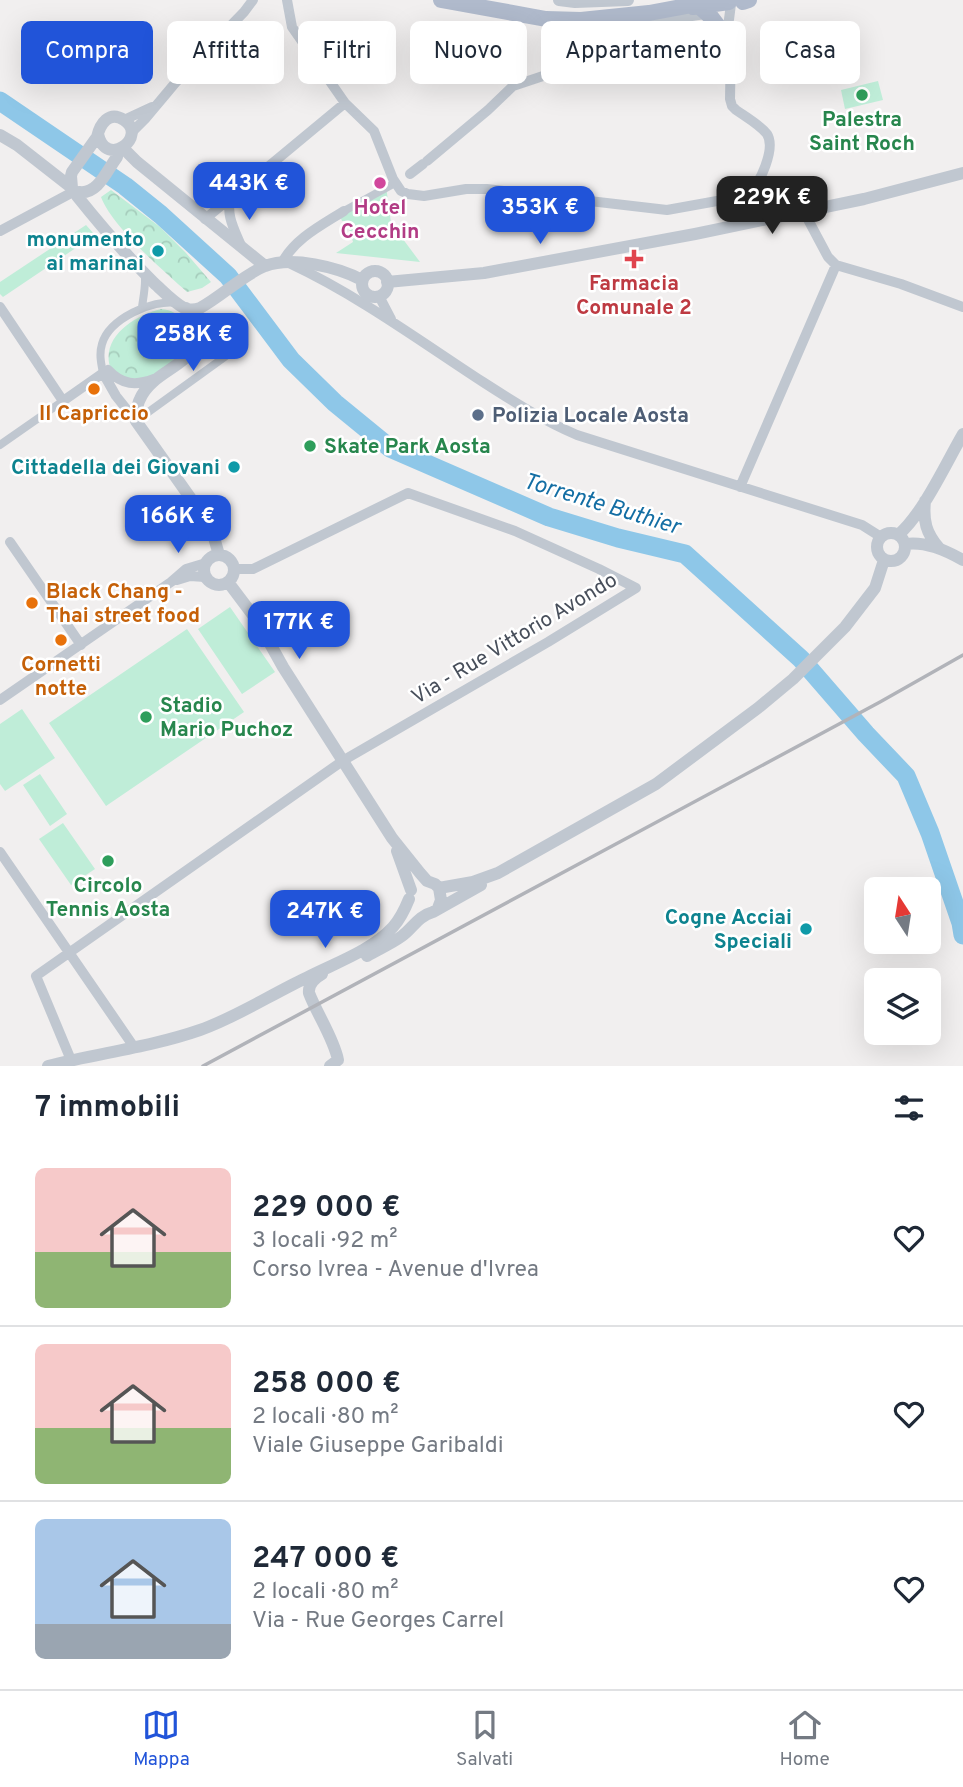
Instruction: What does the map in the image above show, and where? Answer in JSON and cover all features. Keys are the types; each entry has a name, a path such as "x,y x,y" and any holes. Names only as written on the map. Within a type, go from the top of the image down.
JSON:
{"main road":[{"path":"441,0 546,19 628,21 738,2"},
{"path":"698,7 712,21"}],"street":[{"path":"0,231 74,191 85,193 94,189 118,151 129,141 131,133 253,0"},
{"path":"287,0 292,27 345,103 374,131 403,179 401,191 408,194 424,196 487,188 667,210 718,201 733,202 748,194 755,186 764,170 771,141 765,132 732,106 729,84"},
{"path":"559,0 628,0"},
{"path":"736,21 738,2"},
{"path":"286,263 286,255 298,242 344,211 403,179 488,110 513,86 541,77"},
{"path":"205,219 345,103"},
{"path":"124,120 155,106"},
{"path":"74,191 72,172 97,137 100,126 106,119 115,117 124,120 131,133"},
{"path":"0,135 17,145 74,191 94,218 144,273 183,306 194,326 194,344 188,355 148,387 140,398 136,421"},
{"path":"97,137 105,147 137,162 265,266"},
{"path":"387,282 484,273 695,234 864,199 963,173"},
{"path":"232,195 229,209 242,248"},
{"path":"733,202 734,226"},
{"path":"804,212 828,257 836,265 901,284 963,307"},
{"path":"286,263 359,300 551,424 577,435 862,525 880,537"},
{"path":"219,555 211,527 116,396 103,373 100,357 105,337 122,320 142,307 162,303 195,310 265,266 286,263 313,265 343,271 362,280"},
{"path":"740,487 836,265"},
{"path":"376,271 387,278 387,282 386,291 374,297 363,289 362,280 369,272 376,271"},
{"path":"142,307 146,278 144,273"},
{"path":"379,296 389,319"},
{"path":"0,307 63,401"},
{"path":"136,421 237,348"},
{"path":"0,445 108,370 120,380 135,384 161,377"},
{"path":"963,434 925,501 905,529 902,540 904,553 901,557 893,561 884,560 876,549 880,537 889,533 902,540 939,548 963,559"},
{"name":"Via - Rue Vittorio Avondo","path":"231,575 253,569 408,493 515,531 636,588 344,760"},
{"path":"925,501 926,531 939,548"},
{"path":"10,542 81,645"},
{"path":"0,700 172,582 186,569 206,563 214,556 229,559 231,575 283,667 392,838 427,881"},
{"path":"439,888 474,882 498,873 656,784 793,679 845,627 875,587 884,560"},
{"path":"205,577 206,563"},
{"path":"172,582 190,576 205,577 213,584 224,584 231,575"},
{"path":"71,1060 36,976 344,760"},
{"path":"392,838 415,909 432,911"},
{"path":"0,852 134,1047"},
{"path":"48,1066 201,1030 289,993 311,988 393,942 405,934 415,922 489,881 498,873"},
{"path":"251,1008 362,950 385,934 398,921 414,886 421,882 427,881 439,888 442,900 432,911"},
{"path":"330,1066 338,1060 337,1053 319,1017 311,988 318,976 374,946 385,934"}],"green space":[{"name":"Palestra Saint Roch","path":"878,81 883,100 845,109 841,90"},
{"path":"386,186 391,223 420,262 336,253 353,242 347,221 342,221 338,211"},
{"path":"111,190 160,227 211,282 187,292 165,272 127,235 107,209 101,197"},
{"path":"86,225 95,235 3,297 0,294 0,282"},
{"path":"161,309 175,313 182,320 190,339 188,344 173,361 154,375 126,379 110,367 111,346 123,329 132,322"},
{"path":"230,607 275,672 242,694 198,629"},
{"name":"Stadio Mario Puchoz","path":"187,629 244,712 106,806 49,723"},
{"path":"22,709 55,758 5,791 0,784 0,724"},
{"path":"40,774 67,814 50,826 23,785"},
{"path":"63,823 95,869 71,885 39,839"}],"waterway":[{"name":"Torrente Buthier","path":"0,101 125,186 161,215 228,276 291,360 335,403 390,448 549,517 618,538 685,554 801,659 906,776 930,833 963,935"}],"railway":[{"path":"203,1066 963,655"}],"place":[{"name":"Palestra Saint Roch","path":"862,95"},
{"name":"Hotel Cecchin","path":"380,183"},
{"name":"monumento ai marinai","path":"158,251"},
{"name":"Farmacia Comunale 2","path":"634,259"},
{"name":"Il Capriccio","path":"94,389"},
{"name":"Polizia Locale Aosta","path":"478,415"},
{"name":"Skate Park Aosta","path":"310,446"},
{"name":"Cittadella dei Giovani","path":"234,467"},
{"name":"Black Chang - Thai street food","path":"32,603"},
{"name":"Cornetti notte","path":"61,640"},
{"name":"Stadio Mario Puchoz","path":"146,717"},
{"name":"Circolo Tennis Aosta","path":"108,861"},
{"name":"Cogne Acciai Speciali","path":"806,929"}]}
